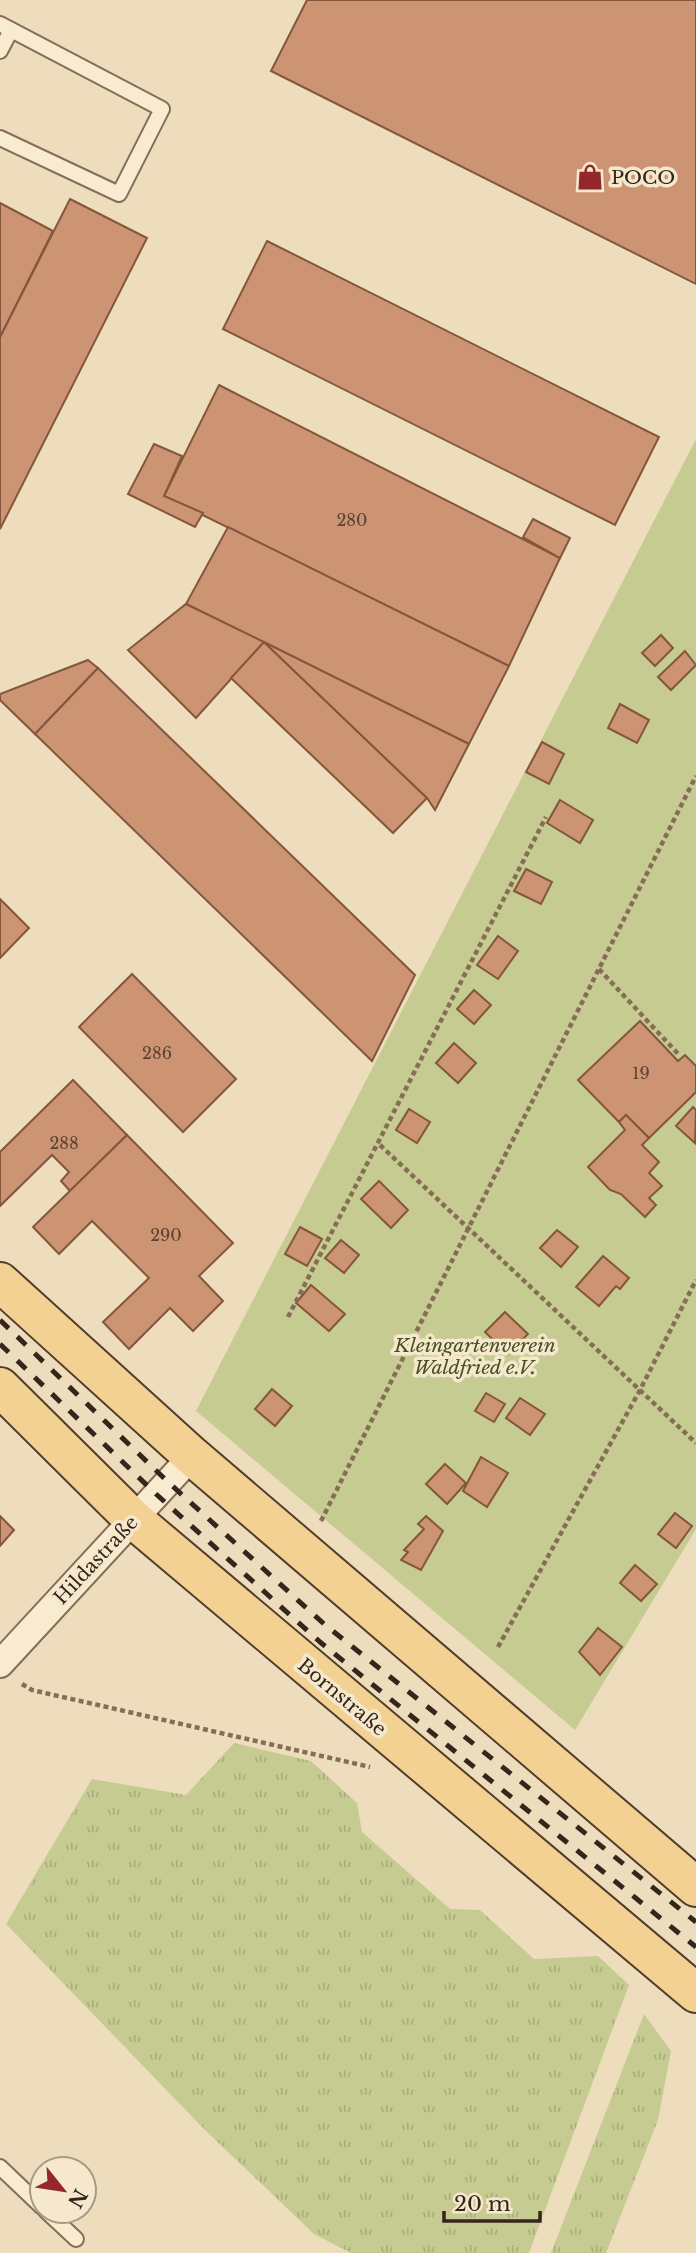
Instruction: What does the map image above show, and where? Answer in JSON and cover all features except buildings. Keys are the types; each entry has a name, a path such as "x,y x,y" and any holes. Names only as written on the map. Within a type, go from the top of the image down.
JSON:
{"main road":[{"path":"0,1282 192,1456 696,1887"},
{"name":"Bornstraße","path":"0,1387 133,1519 696,1993"}],"street":[{"name":"Hildastraße","path":"5,1671 133,1519 192,1456"}],"lane":[{"path":"0,51 5,27 162,109 119,194 0,138"},
{"path":"0,2167 28,2194"},
{"path":"61,2225 76,2239"}],"path":[{"path":"305,1553 696,776"},
{"path":"288,1317 380,1144 546,817"},
{"path":"599,969 680,1056"},
{"path":"380,1144 696,1443"},
{"path":"498,1647 640,1390 696,1280"},
{"path":"5,1671 32,1690 375,1768"}],"green space":[{"name":"Kleingartenverein Waldfried e.V.","path":"696,439 696,1529 575,1730 196,1411"},
{"path":"234,1743 311,1761 357,1803 362,1832 450,1909 480,1910 534,1959 598,1956 629,1985 529,2253 351,2253 314,2234 204,2129 6,1924 92,1779 186,1795"},
{"path":"644,2014 671,2051 658,2120 606,2253 551,2253"}],"railway":[{"path":"0,1320 168,1482 324,1624 696,1922"},
{"path":"0,1344 156,1494 320,1642 696,1947"}],"place":[{"name":"POCO","path":"590,177"}]}
